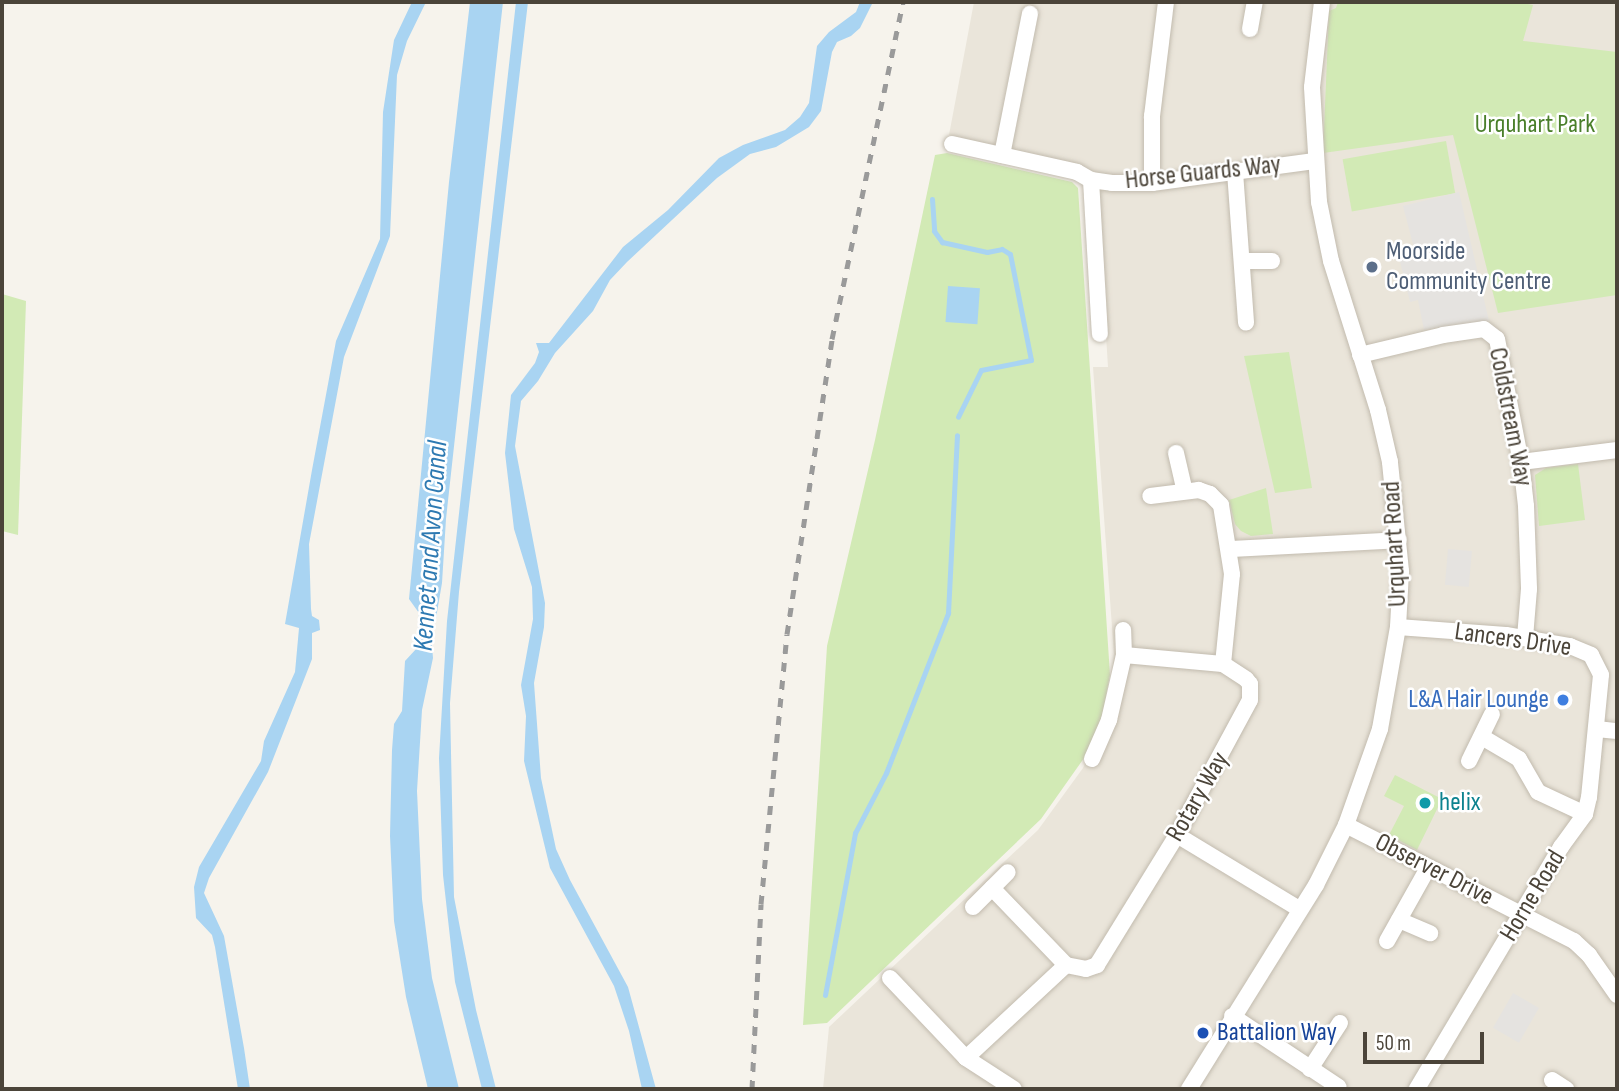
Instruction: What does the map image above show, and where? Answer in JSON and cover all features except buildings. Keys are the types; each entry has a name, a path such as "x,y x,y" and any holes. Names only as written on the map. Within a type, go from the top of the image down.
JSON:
{"street":[{"path":"1152,183 1152,116 1166,2"},
{"path":"1250,29 1255,2"},
{"name":"Urquhart Road","path":"1189,1089 1299,909 1346,825 1380,729 1398,627 1399,540 1390,462 1378,410 1323,228 1315,161 1312,87 1322,2"},
{"path":"1002,155 1030,14"},
{"name":"Horse Guards Way","path":"952,144 1077,172 1091,180 1152,183 1315,161"},
{"path":"1235,172 1243,261 1245,323"},
{"name":"Horse Guards Way","path":"1091,180 1100,334"},
{"path":"1243,261 1272,261"},
{"name":"Coldstream Way","path":"1360,355 1443,335 1484,329 1497,339 1521,462 1529,550 1525,638"},
{"path":"1521,462 1617,450"},
{"path":"1176,453 1184,489"},
{"path":"1124,655 1223,664 1232,601 1230,549 1222,505 1205,491 1184,489 1150,496"},
{"path":"1230,549 1399,540"},
{"name":"Lancers Drive","path":"1398,627 1525,638 1570,646 1591,655 1601,675 1601,687"},
{"path":"1092,759 1109,720 1124,655 1123,631"},
{"name":"Rotary Way","path":"1066,965 1086,969 1097,965 1177,835 1250,699 1250,684 1223,664"},
{"name":"Horne Road","path":"1417,1089 1585,814 1601,687"},
{"path":"1469,761 1492,714"},
{"path":"1597,729 1617,731"},
{"path":"1482,737 1519,759 1538,792 1585,814"},
{"name":"Observer Drive","path":"1346,825 1574,941 1589,954 1617,995"},
{"path":"1177,835 1299,909"},
{"path":"1387,941 1428,868"},
{"path":"973,907 1007,872"},
{"path":"966,1058 1066,965 992,888"},
{"path":"1399,920 1430,933"},
{"path":"890,978 966,1058 1013,1089"},
{"path":"1232,1016 1339,1087"},
{"path":"1310,1069 1340,1023"}],"shaded area":[{"path":"974,2 1617,2 1617,1089 823,1089 829,1027 1038,830 1083,768 1102,727 1110,695 1114,654 1093,367 1108,367 1096,177 949,135"},
{"path":"1459,192 1489,321 1424,330 1418,300 1410,302 1398,253 1414,248 1403,206"},
{"path":"1448,549 1472,551 1469,587 1445,585"},
{"path":"1513,993 1539,1008 1519,1043 1493,1028"}],"green space":[{"name":"Urquhart Park","path":"1338,2 1517,2 1533,5 1523,41 1617,52 1617,295 1498,313 1453,135 1323,153 1329,11 1336,8"},
{"path":"1446,141 1455,193 1352,211 1343,159"},
{"path":"947,153 1072,182 1078,188 1110,675 1103,712 1089,751 1041,819 827,1023 803,1025 827,646 875,440 935,155"},
{"path":"2,294 26,301 18,535 2,531"},
{"path":"1289,352 1312,488 1275,493 1244,356"},
{"path":"1578,464 1585,520 1539,526 1535,475 1546,468"},
{"path":"1266,488 1273,534 1251,536 1235,524 1229,500"},
{"path":"1395,775 1442,799 1417,850 1389,835 1404,806 1384,796"}],"water":[{"path":"412,2 426,2 407,41 397,75 390,236 344,357 309,544 311,609 312,616 319,620 320,630 312,633 312,659 268,772 209,878 204,893 224,936 244,1048 250,1089 238,1089 215,947 212,935 196,918 194,887 199,867 261,761 264,741 295,672 299,628 285,624 336,341 380,239 383,112 394,40"},
{"name":"Kennet and Avon Canal","path":"470,2 503,2 446,519 442,583 436,618 430,622 433,658 422,710 417,791 422,899 432,978 459,1089 428,1089 406,997 394,921 390,836 392,750 394,724 402,711 405,661 417,648 419,613 409,599 449,182"},
{"path":"516,2 528,2 459,592 450,703 454,897 476,1010 496,1089 482,1089 455,982 443,875 439,758 447,621"},
{"path":"860,2 873,2 860,28 851,36 837,42 832,52 821,111 809,127 776,147 750,154 717,178 627,262 610,280 593,311 555,353 538,381 521,401 515,446 545,603 544,627 534,683 541,778 556,849 628,987 656,1089 642,1089 629,1031 614,986 550,868 524,761 526,716 521,685 533,619 532,587 514,529 505,453 511,395 535,363 539,352 536,343 549,343 623,247 668,210 719,158 743,145 785,130 800,117 809,103 817,46 829,32 856,12"},
{"path":"948,286 980,288 977,324 945,322"}],"waterway":[{"path":"932,199 934,231 942,242 987,252 1002,249 1010,254 1031,360 981,370 958,417"},
{"path":"825,995 855,833 886,773 948,613 957,435"}],"railway":[{"path":"752,1089 761,904 787,634 832,339 903,2"}],"place":[{"name":"Moorside Community Centre","path":"1372,267"},
{"name":"L&A Hair Lounge","path":"1563,700"},
{"name":"helix","path":"1425,803"},
{"name":"Battalion Way","path":"1203,1033"}]}
